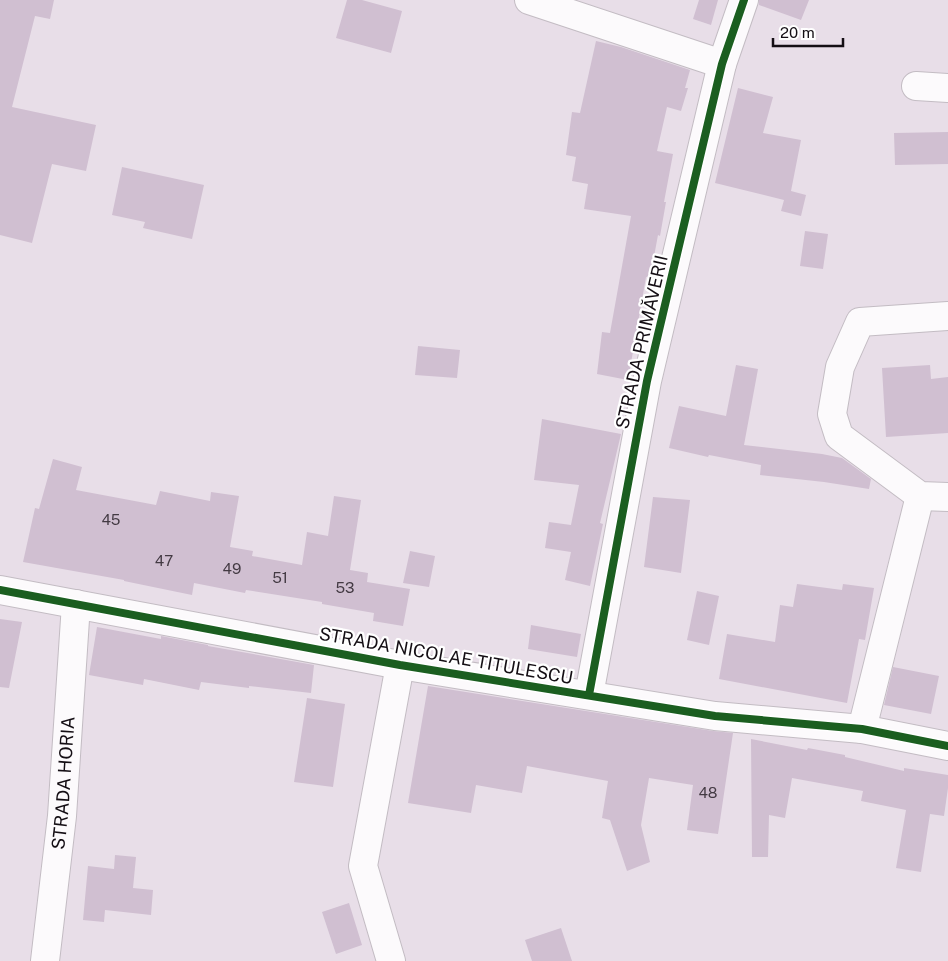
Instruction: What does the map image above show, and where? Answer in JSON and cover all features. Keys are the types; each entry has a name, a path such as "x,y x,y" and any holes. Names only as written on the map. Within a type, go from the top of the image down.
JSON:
{"street":[{"path":"530,0 722,64"},
{"name":"STRADA PRIMĂVERII","path":"589,695 647,381 722,64 744,0"},
{"path":"916,86 948,88"},
{"path":"948,316 860,322 840,366 832,414 839,436 920,496 948,498"},
{"path":"862,729 920,496"},
{"name":"STRADA NICOLAE TITULESCU","path":"0,590 400,665 715,716 862,729 948,746"},
{"name":"STRADA HORIA","path":"45,961 62,816 76,604"},
{"path":"391,961 364,866 400,665"}],"building":[{"path":"0,0 54,0 50,19 35,16 12,107 96,125 86,171 52,164 32,243 0,235"},
{"path":"347,0 362,0 402,11 391,53 336,38"},
{"path":"699,0 718,0 711,25 693,19"},
{"path":"759,0 809,0 801,20 759,5"},
{"path":"596,41 621,47 690,70 685,88 688,88 681,111 667,107 657,151 673,154 660,236 658,235 650,278 646,277 628,380 597,374 602,332 610,333 631,216 584,209 588,184 572,181 576,157 566,155 572,112 580,113"},
{"path":"738,88 773,97 763,133 801,140 791,191 806,195 801,216 781,211 784,200 715,183"},
{"path":"948,132 948,164 895,165 894,133"},
{"path":"122,167 204,185 192,239 143,228 145,222 112,215"},
{"path":"805,231 828,234 823,269 800,266"},
{"path":"418,346 460,350 457,378 415,375"},
{"path":"736,365 758,369 744,445 842,458 871,479 869,489 760,475 761,465 709,455 708,457 669,448 679,406 726,416"},
{"path":"930,365 931,379 948,377 948,433 886,437 882,368"},
{"path":"542,419 621,434 600,523 603,524 590,586 565,580 571,552 545,548 549,522 571,525 579,485 534,480"},
{"path":"53,459 82,467 76,490 156,505 160,491 210,501 211,492 239,496 230,547 253,551 252,556 302,565 307,532 328,536 334,496 361,500 350,570 368,573 367,582 410,589 403,626 373,621 374,613 322,604 322,602 246,590 245,593 194,583 192,595 124,580 23,562 35,508 39,509"},
{"path":"653,497 690,500 681,573 644,567"},
{"path":"410,551 435,556 429,587 403,583"},
{"path":"797,584 842,590 843,584 874,588 865,640 859,639 847,703 719,679 727,634 775,642 780,605 793,607"},
{"path":"697,591 719,596 709,645 687,640"},
{"path":"0,619 22,622 9,688 0,687"},
{"path":"531,625 581,634 577,657 528,649"},
{"path":"97,627 161,639 161,636 314,665 311,693 201,682 199,690 144,679 143,685 89,675"},
{"path":"893,667 939,676 931,714 884,705"},
{"path":"428,686 733,733 718,834 687,830 693,785 649,778 641,825 650,862 627,871 610,820 602,818 608,781 527,766 522,793 476,785 471,813 408,803"},
{"path":"307,698 345,704 333,787 294,782"},
{"path":"751,739 845,755 845,757 904,771 904,768 948,775 944,816 930,814 921,872 896,868 906,810 861,801 863,791 792,778 785,818 769,815 768,857 752,857"},
{"path":"115,855 136,857 133,888 153,890 151,915 105,910 104,922 83,920 88,866 114,869"},
{"path":"349,903 362,945 336,954 322,912"},
{"path":"561,928 572,961 532,961 525,940"}],"cycle path":[{"path":"589,695 647,381 722,64 744,0"},
{"path":"0,590 400,665 715,716 862,729 948,746"}]}
